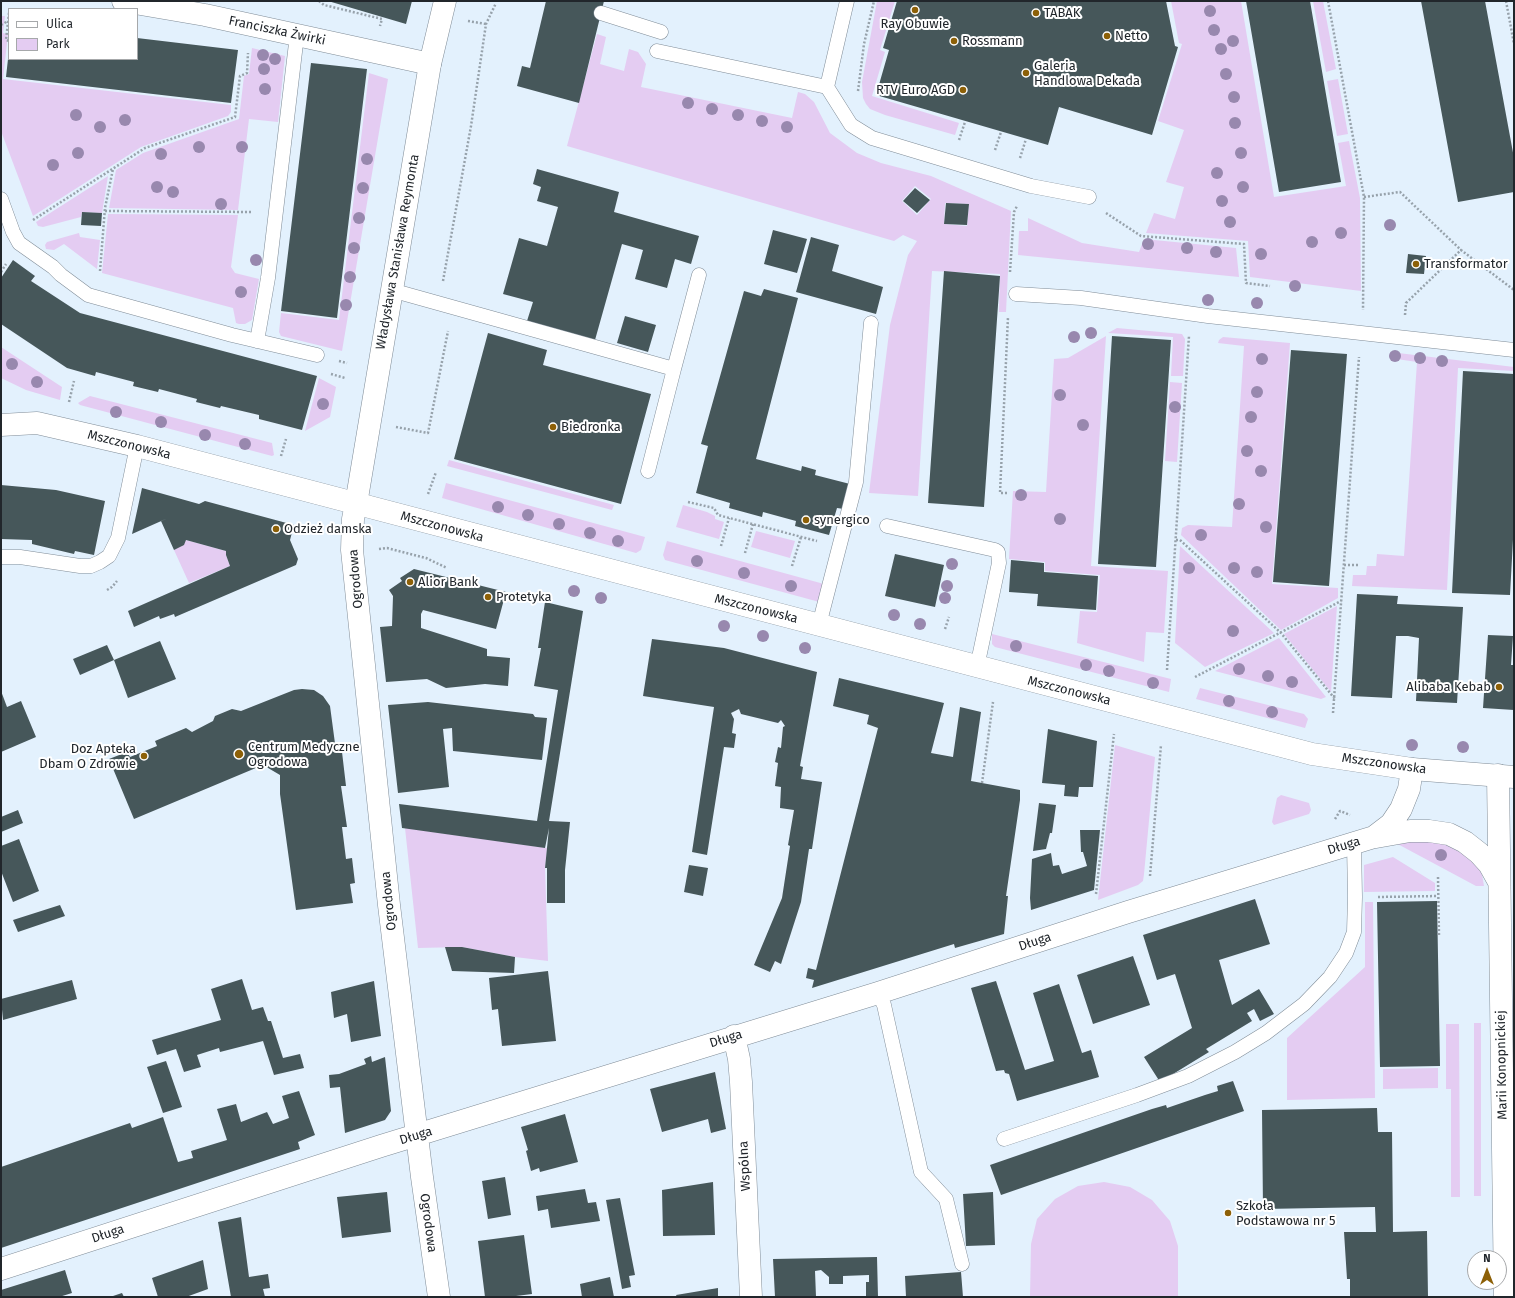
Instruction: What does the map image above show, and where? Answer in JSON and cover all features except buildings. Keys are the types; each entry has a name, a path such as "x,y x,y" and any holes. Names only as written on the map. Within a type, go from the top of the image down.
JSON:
{"street":[{"name":"Franciszka Żwirki","path":"123,1 205,15 430,64"},
{"name":"Władysława Stanisława Reymonta","path":"356,504 430,64 445,1"},
{"name":"Mszczonowska","path":"1,425 36,423 137,446 1312,754 1412,769 1506,776"},
{"name":"Ogrodowa","path":"356,504 353,519 352,550 389,905 417,1136 439,1297"},
{"name":"Długa","path":"1,1269 734,1036 878,993 1128,912 1364,841 1390,824 1402,809 1409,789 1412,769"},
{"name":"Marii Konopnickiej","path":"1505,1297 1499,882 1506,776"},
{"name":"Marii Konopnickiej","path":"1364,841 1410,831 1428,831 1449,834 1465,842 1479,853 1489,864 1499,882"},
{"name":"Wspólna","path":"734,1036 739,1059 741,1082 751,1297"}],"lane":[{"path":"846,1 827,87 851,125 872,138 1031,186 1083,196"},
{"path":"601,13 661,32"},
{"path":"257,341 267,284 297,35"},
{"path":"657,51 827,87"},
{"path":"1,199 13,232 22,245 88,295 257,341 317,355"},
{"path":"648,471 699,275"},
{"path":"391,290 674,369"},
{"path":"1016,294 1081,298 1208,316 1514,350"},
{"path":"819,625 856,482 871,323"},
{"path":"1,557 20,557 80,566 91,566 109,556 118,538 137,446"},
{"path":"887,526 995,550 998,552 999,563 976,667"},
{"path":"1004,1139 1129,1098 1188,1076 1235,1052 1266,1033 1304,1004 1330,977 1346,952 1354,932 1355,897 1364,841"},
{"path":"878,993 884,1005 921,1172 946,1199 962,1264"}],"path":[{"path":"319,1 324,5 382,19 380,29"},
{"path":"858,94 864,44 874,1"},
{"path":"1328,1 1364,196 1364,296 1362,332 1333,713"},
{"path":"1506,1 1514,44"},
{"path":"389,426 428,433 450,319 443,282 471,126 486,24 496,3"},
{"path":"1,25 8,20"},
{"path":"8,20 6,40 8,41"},
{"path":"462,20 486,24"},
{"path":"13,232 145,148 235,117 240,76 247,73 249,50"},
{"path":"958,143 965,122"},
{"path":"994,153 1001,132"},
{"path":"1020,160 1026,139"},
{"path":"1010,278 1014,212 1031,186 1036,165 1013,158"},
{"path":"100,271 105,211 113,168"},
{"path":"1364,196 1400,192 1461,250 1514,290"},
{"path":"1083,196 1141,236 1244,244 1246,284 1270,286"},
{"path":"105,211 276,213"},
{"path":"1403,337 1406,303 1461,250"},
{"path":"1007,493 1000,493 1009,313"},
{"path":"1167,670 1190,330"},
{"path":"69,403 74,381"},
{"path":"280,460 286,439"},
{"path":"426,498 436,472"},
{"path":"688,502 714,508 718,515 817,541"},
{"path":"721,546 730,518"},
{"path":"745,553 753,524"},
{"path":"792,566 801,537"},
{"path":"1176,540 1180,540 1280,633 1335,700"},
{"path":"378,551 383,548 414,555 430,559 447,568"},
{"path":"1344,565 1358,565"},
{"path":"107,590 112,587 119,576"},
{"path":"1195,677 1341,601"},
{"path":"982,783 993,702"},
{"path":"1095,899 1114,734"},
{"path":"1150,880 1161,745"},
{"path":"1340,811 1352,816"},
{"path":"1438,876 1439,936"},
{"path":"1355,897 1438,896"}],"green space":[{"path":"877,1 895,1 880,50 885,52 872,96 959,123 955,135 885,115 870,109 866,104 863,98 862,82"},
{"path":"1171,1 1241,1 1274,197 1346,186 1338,143 1349,141 1360,198 1361,291 1250,277 1248,241 1146,233 1154,213 1175,219 1184,187 1166,182 1184,130 1158,121 1182,44 1179,43"},
{"path":"1313,1 1323,1 1336,69 1326,72"},
{"path":"1,16 5,16 3,33 8,34 3,79 231,105 231,112 228,116 141,147 33,216 1,131"},
{"path":"597,34 606,37 600,64 624,71 629,49 638,52 646,64 641,87 792,118 798,92 805,94 814,102 830,133 857,153 881,163 931,176 1011,211 1006,312 999,312 1000,274 932,271 918,496 869,493 890,325 908,255 917,241 903,235 894,241 567,146","holes":["915,186 931,199 917,215 902,201","945,203 969,204 967,226 944,224"]},
{"path":"252,48 285,56 278,122 249,119 238,210 109,208 116,170 143,153 239,119 244,76 249,74"},
{"path":"369,73 388,79 342,351 281,336 279,332 281,313 339,320"},
{"path":"1338,79 1348,134 1337,136 1327,81"},
{"path":"108,176 102,213 82,212 81,217 43,227 38,226 36,222"},
{"path":"108,214 238,215 231,267 235,273 259,279 252,320 245,324 239,324 236,323 233,308 102,273"},
{"path":"1028,218 1082,243 1139,252 1144,239 1236,248 1239,277 1018,255 1019,231 1028,231"},
{"path":"79,233 80,237 100,240 97,269 64,244 54,250 46,249 45,245 47,242"},
{"path":"1117,328 1182,334 1185,339 1183,376 1171,376 1173,337 1108,333"},
{"path":"1106,336 1091,566 1168,571 1164,633 1146,632 1144,662 1077,643 1080,611 1097,612 1100,575 1045,571 1045,562 1009,559 1013,491 1046,492 1054,359 1068,358"},
{"path":"1223,337 1290,343 1272,584 1338,588 1338,598 1281,630 1181,535 1182,528 1188,525 1232,527 1244,346 1218,343"},
{"path":"1,347 62,387 60,400 26,390 1,378"},
{"path":"1390,352 1514,367 1514,371 1458,368 1447,590 1352,586 1353,575 1366,575 1367,566 1376,566 1377,554 1404,556 1417,362 1390,358"},
{"path":"319,378 336,387 330,417 305,431"},
{"path":"1170,382 1182,383 1177,462 1165,461"},
{"path":"90,396 272,443 274,455 272,456 80,405 78,403"},
{"path":"449,460 614,505 612,510 447,466"},
{"path":"446,483 645,537 641,550 636,553 442,498"},
{"path":"683,505 707,512 715,516 715,519 724,522 719,539 676,527"},
{"path":"756,531 795,541 790,558 751,547"},
{"path":"186,540 226,551 230,566 189,583 174,550"},
{"path":"667,541 824,584 823,603 665,560 663,555"},
{"path":"1180,546 1274,633 1205,667 1175,643"},
{"path":"1337,606 1331,692 1284,634"},
{"path":"992,634 1171,679 1169,692 995,647 992,644"},
{"path":"1279,638 1326,697 1321,699 1215,671"},
{"path":"1200,688 1304,714 1308,719 1305,728 1196,699"},
{"path":"1115,745 1155,757 1144,874 1143,881 1138,885 1098,900"},
{"path":"1281,795 1309,803 1311,810 1309,814 1274,825 1272,822 1277,798"},
{"path":"405,828 547,848 545,868 548,961 515,957 462,947 418,948"},
{"path":"1406,838 1452,844 1477,863 1482,874 1484,886 1476,886 1392,841"},
{"path":"1393,857 1435,883 1435,891 1364,892 1364,865"},
{"path":"1365,902 1373,902 1375,1098 1287,1100 1287,1038 1365,967"},
{"path":"1474,1023 1481,1023 1481,1196 1474,1196"},
{"path":"1446,1024 1459,1024 1460,1197 1451,1197 1451,1089 1446,1089"},
{"path":"1438,1068 1438,1088 1383,1089 1383,1069"},
{"path":"1104,1182 1130,1187 1152,1200 1170,1221 1178,1246 1178,1297 1030,1297 1031,1244 1037,1219 1055,1199 1078,1186"}],"place":[{"name":"Ray Obuwie","path":"915,10"},
{"name":"TABAK","path":"1036,13"},
{"name":"Netto","path":"1107,36"},
{"name":"Rossmann","path":"954,41"},
{"name":"Galeria Handlowa Dekada","path":"1026,73"},
{"name":"RTV Euro AGD","path":"963,90"},
{"name":"Transformator","path":"1416,264"},
{"name":"Biedronka","path":"553,427"},
{"name":"synergico","path":"806,520"},
{"name":"Odzież damska","path":"276,529"},
{"name":"Alior Bank","path":"410,582"},
{"name":"Protetyka","path":"488,597"},
{"name":"Alibaba Kebab","path":"1499,687"},
{"name":"Centrum Medyczne Ogrodowa","path":"239,754"},
{"name":"Doz Apteka Dbam O Zdrowie","path":"144,756"},
{"name":"Szkoła Podstawowa nr 5","path":"1228,1213"}]}
